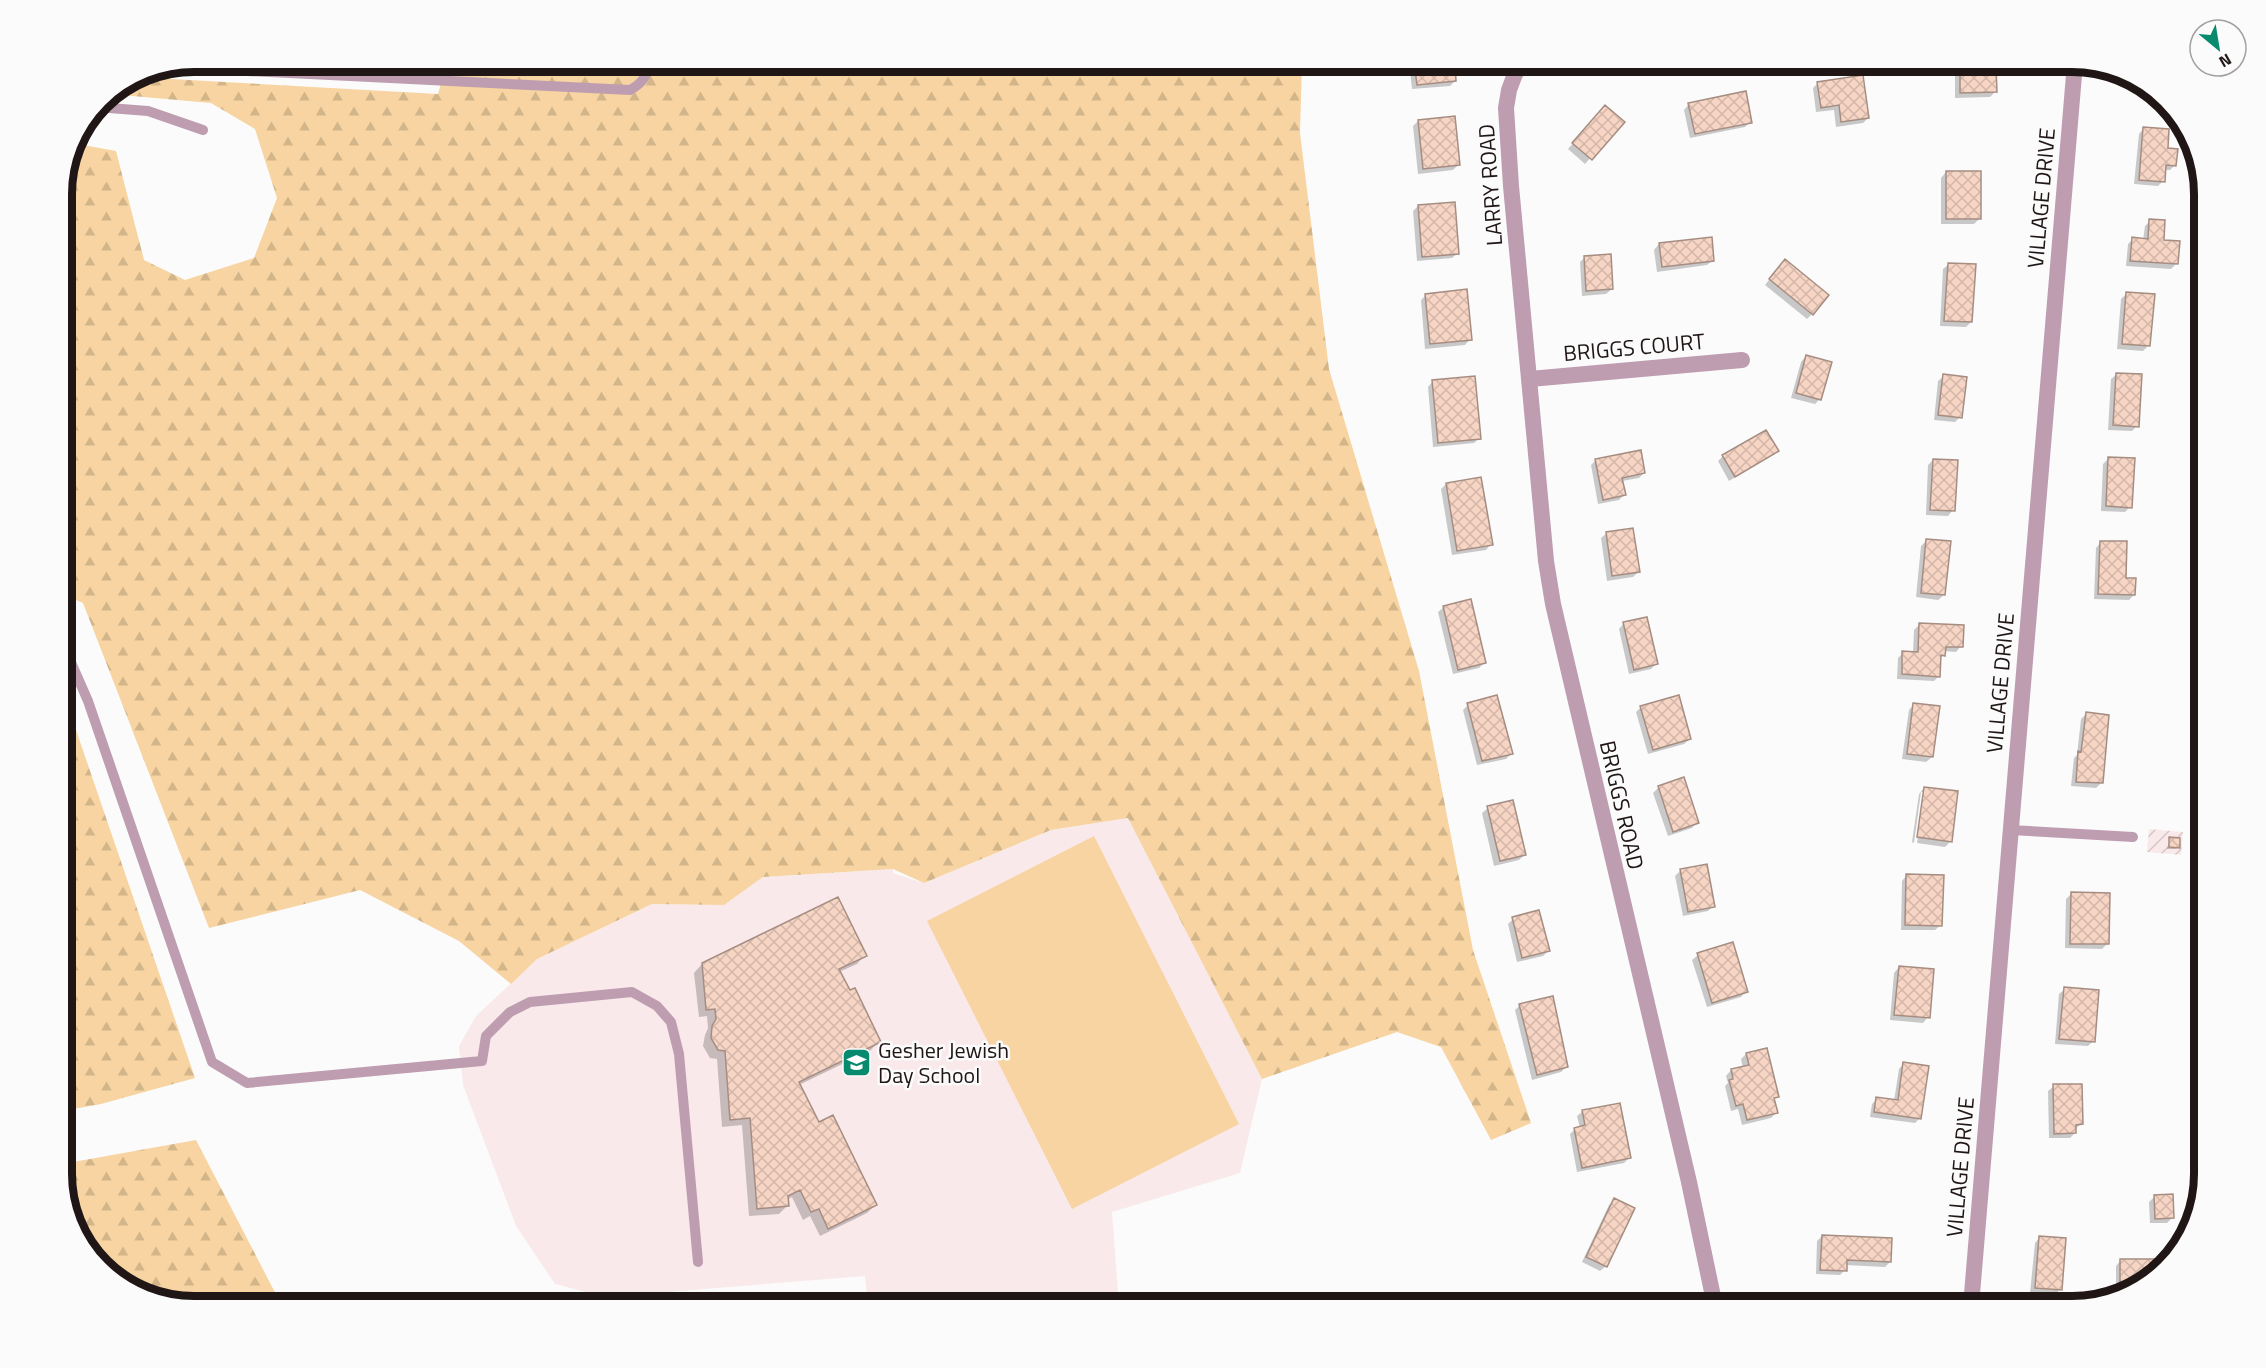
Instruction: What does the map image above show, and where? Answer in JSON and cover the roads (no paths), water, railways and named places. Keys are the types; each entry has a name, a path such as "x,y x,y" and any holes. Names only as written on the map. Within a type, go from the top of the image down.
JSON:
{"street":[{"name":"LARRY ROAD","path":"1516,72 1509,90 1506,108 1523,308"},
{"name":"VILLAGE DRIVE","path":"1972,1296 2074,72"},
{"name":"BRIGGS ROAD","path":"1523,308 1545,550 1553,604 1689,1182 1713,1296"},
{"name":"BRIGGS COURT","path":"1530,379 1742,360"}],"lane":[{"path":"268,72 630,90 640,85 648,72"},
{"path":"108,108 148,111 203,130"},
{"path":"72,665 88,701 212,1062 247,1083 482,1061 486,1036 510,1012 530,1002 632,992 657,1006 671,1022 679,1054 698,1262"},
{"path":"2010,830 2133,837"}],"place":[{"name":"Gesher Jewish Day School","path":"857,1063"}]}
